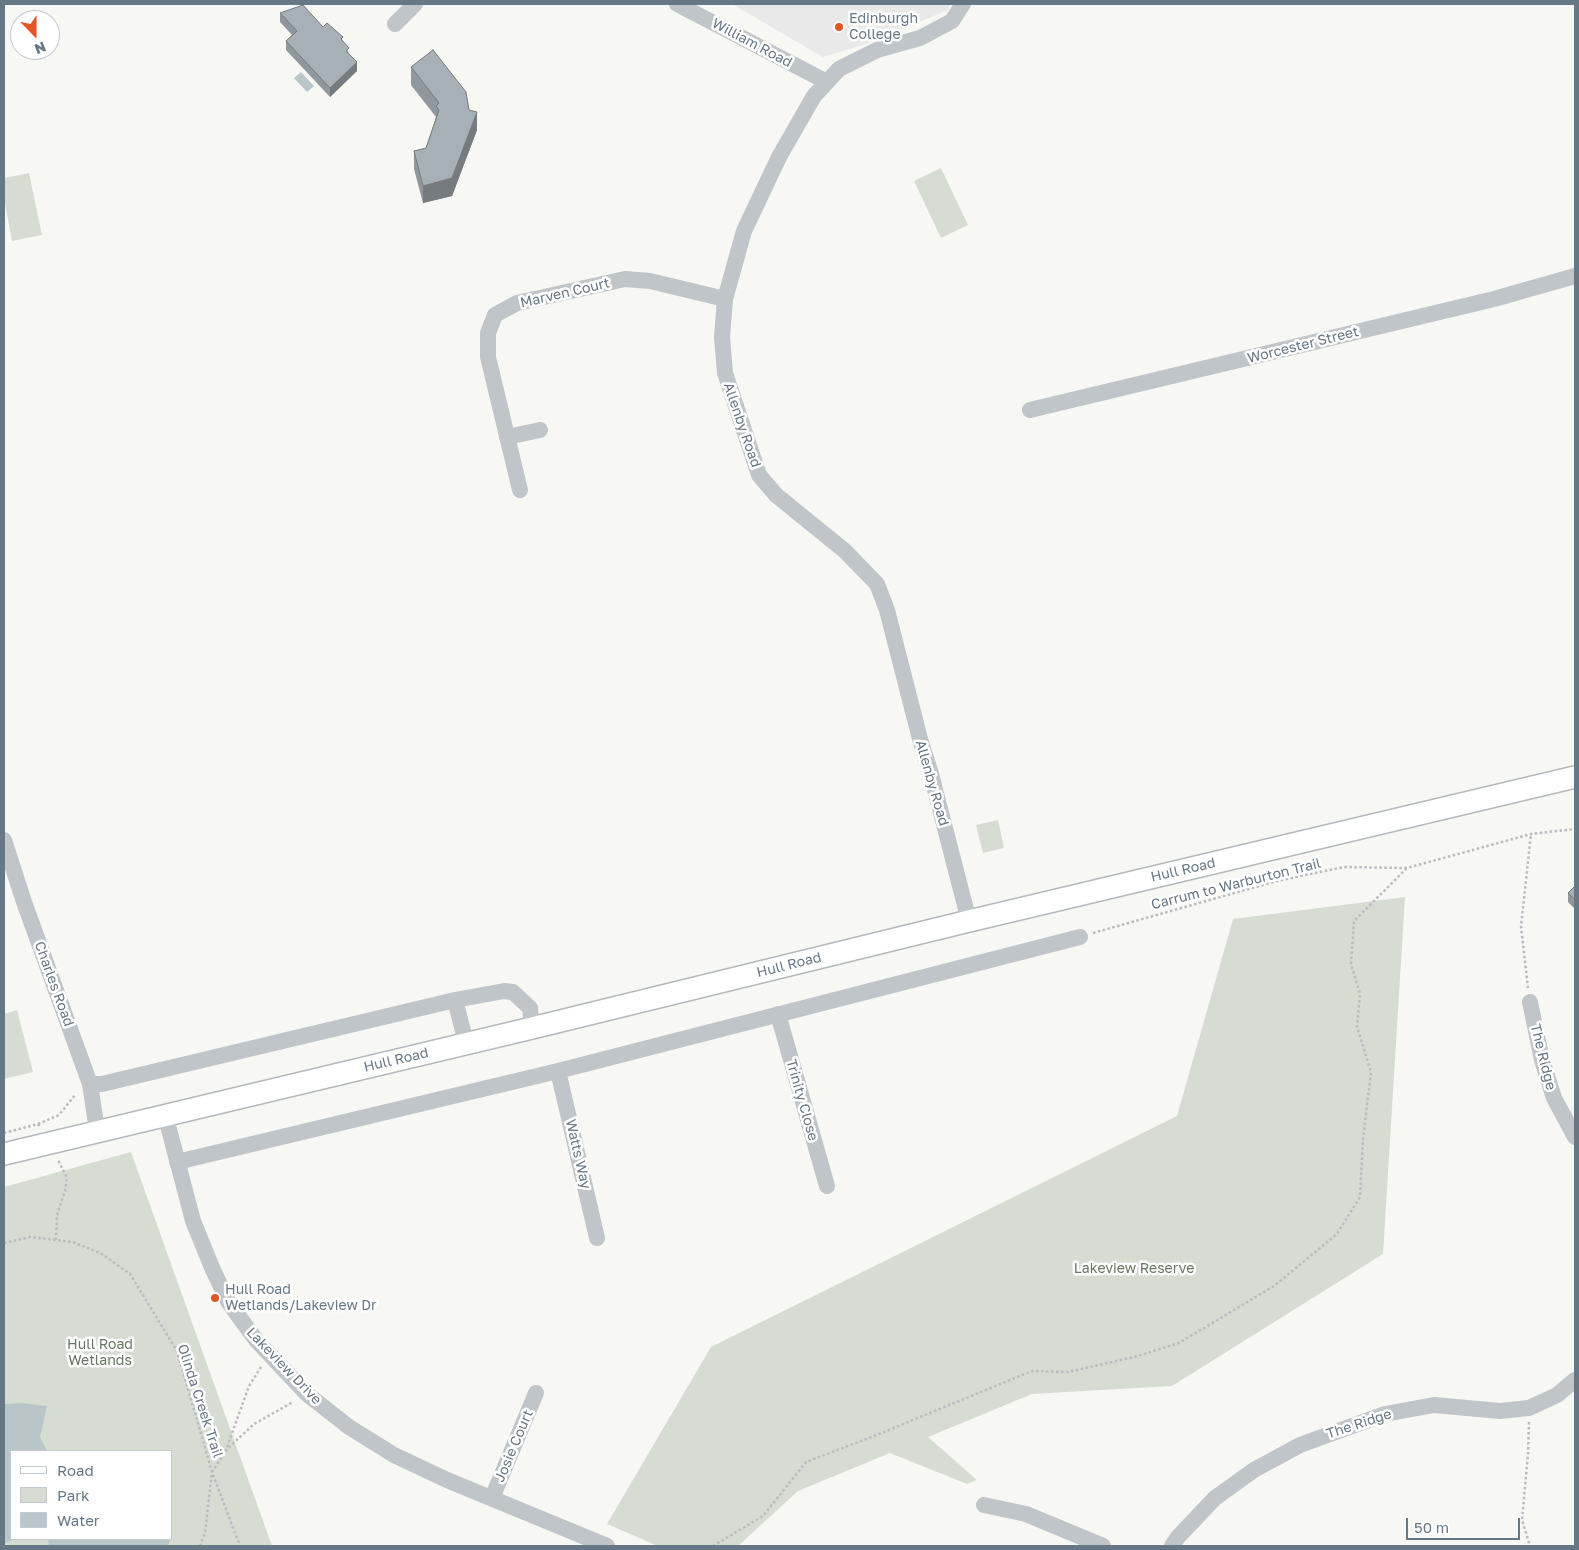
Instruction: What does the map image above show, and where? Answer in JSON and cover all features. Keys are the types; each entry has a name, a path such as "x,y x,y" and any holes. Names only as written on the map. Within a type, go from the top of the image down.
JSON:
{"main road":[{"name":"Hull Road","path":"4,1154 97,1130 466,1044 969,921 1575,777"}],"street":[{"path":"395,24 415,4"},
{"name":"William Road","path":"677,4 827,82"},
{"name":"Allenby Road","path":"963,4 952,20 920,38 877,50 839,69 814,96 779,158 744,231 725,299 722,337 725,373 759,475 776,495 845,551 877,584 887,610 969,921"},
{"name":"Worcester Street","path":"1030,410 1484,301 1575,276"},
{"name":"Marven Court","path":"520,490 488,357 488,333 495,314 517,303 625,279 650,281 725,299"},
{"path":"507,437 540,430"},
{"name":"Charles Road","path":"4,840 24,902 90,1084 97,1130"},
{"path":"177,1162 558,1071 1080,937"},
{"path":"90,1084 102,1084 504,990 513,992 530,1008 532,1028"},
{"path":"455,1000 466,1044"},
{"name":"The Ridge","path":"1530,1002 1542,1060 1554,1098 1575,1137"},
{"name":"Trinity Close","path":"778,1014 827,1186"},
{"name":"Watts Way","path":"558,1071 598,1238"},
{"name":"Lakeview Drive","path":"165,1114 193,1221 229,1303 256,1340 307,1394 349,1427 394,1455 447,1480 607,1546"},
{"name":"The Ridge","path":"1172,1546 1178,1537 1215,1498 1254,1470 1309,1441 1385,1414 1434,1405 1500,1410 1529,1408 1557,1395 1575,1380"},
{"name":"Josie Court","path":"492,1498 536,1393"},
{"path":"984,1505 1026,1514 1103,1546"}],"path":[{"name":"Carrum to Warburton Trail","path":"1080,937 1277,881 1344,867 1407,868 1531,834 1575,829"},
{"path":"1530,1002 1521,926 1531,834"},
{"path":"713,1546 763,1516 806,1462 900,1426 1032,1371 1068,1372 1134,1357 1179,1342 1274,1286 1337,1234 1360,1197 1363,1139 1371,1072 1357,1027 1360,994 1350,964 1354,921 1407,868"},
{"path":"38,1124 59,1115 75,1096 90,1084"},
{"path":"49,1143 67,1178 57,1215 56,1240"},
{"name":"Olinda Creek Trail","path":"4,1243 30,1238 73,1242 102,1254 130,1274 177,1351 212,1472 240,1546"},
{"path":"227,1449 248,1386 269,1355"},
{"path":"200,1546 205,1533 212,1472 227,1449 254,1424 307,1394"},
{"path":"1529,1408 1528,1454 1522,1520 1530,1546"}],"shaded area":[{"name":"Edinburgh College","path":"732,4 951,4 948,10 866,44 823,57"}],"green space":[{"path":"941,168 968,225 941,238 914,181"},
{"path":"29,173 42,235 12,241 4,198 4,178"},
{"path":"998,820 1004,848 983,853 976,825"},
{"name":"Lakeview Reserve","path":"1405,897 1383,1254 1172,1386 1032,1394 928,1437 977,1480 967,1484 890,1453 798,1491 738,1546 658,1546 607,1524 711,1347 1177,1116 1233,919"},
{"path":"17,1010 33,1072 4,1079 4,1014"},
{"name":"Hull Road Wetlands","path":"131,1152 272,1546 4,1546 4,1187"}],"water":[{"path":"301,72 314,86 307,92 294,78"},
{"path":"21,1403 47,1406 40,1437 46,1450 10,1450 10,1540 12,1540 4,1544 4,1404"},
{"path":"48,1540 170,1540 168,1546 49,1546"}],"building":[{"path":"303,5 323,27 327,23 343,37 341,39 349,48 346,51 357,62 330,88 286,41 297,31 280,13"},
{"path":"433,50 466,92 469,110 477,112 452,178 423,186 414,151 426,148 439,110 436,106 439,103 411,67"},
{"path":"1575,886 1575,900 1568,893"}],"place":[{"name":"Edinburgh College","path":"839,27"},
{"name":"Hull Road Wetlands/Lakeview Dr","path":"215,1298"}]}
